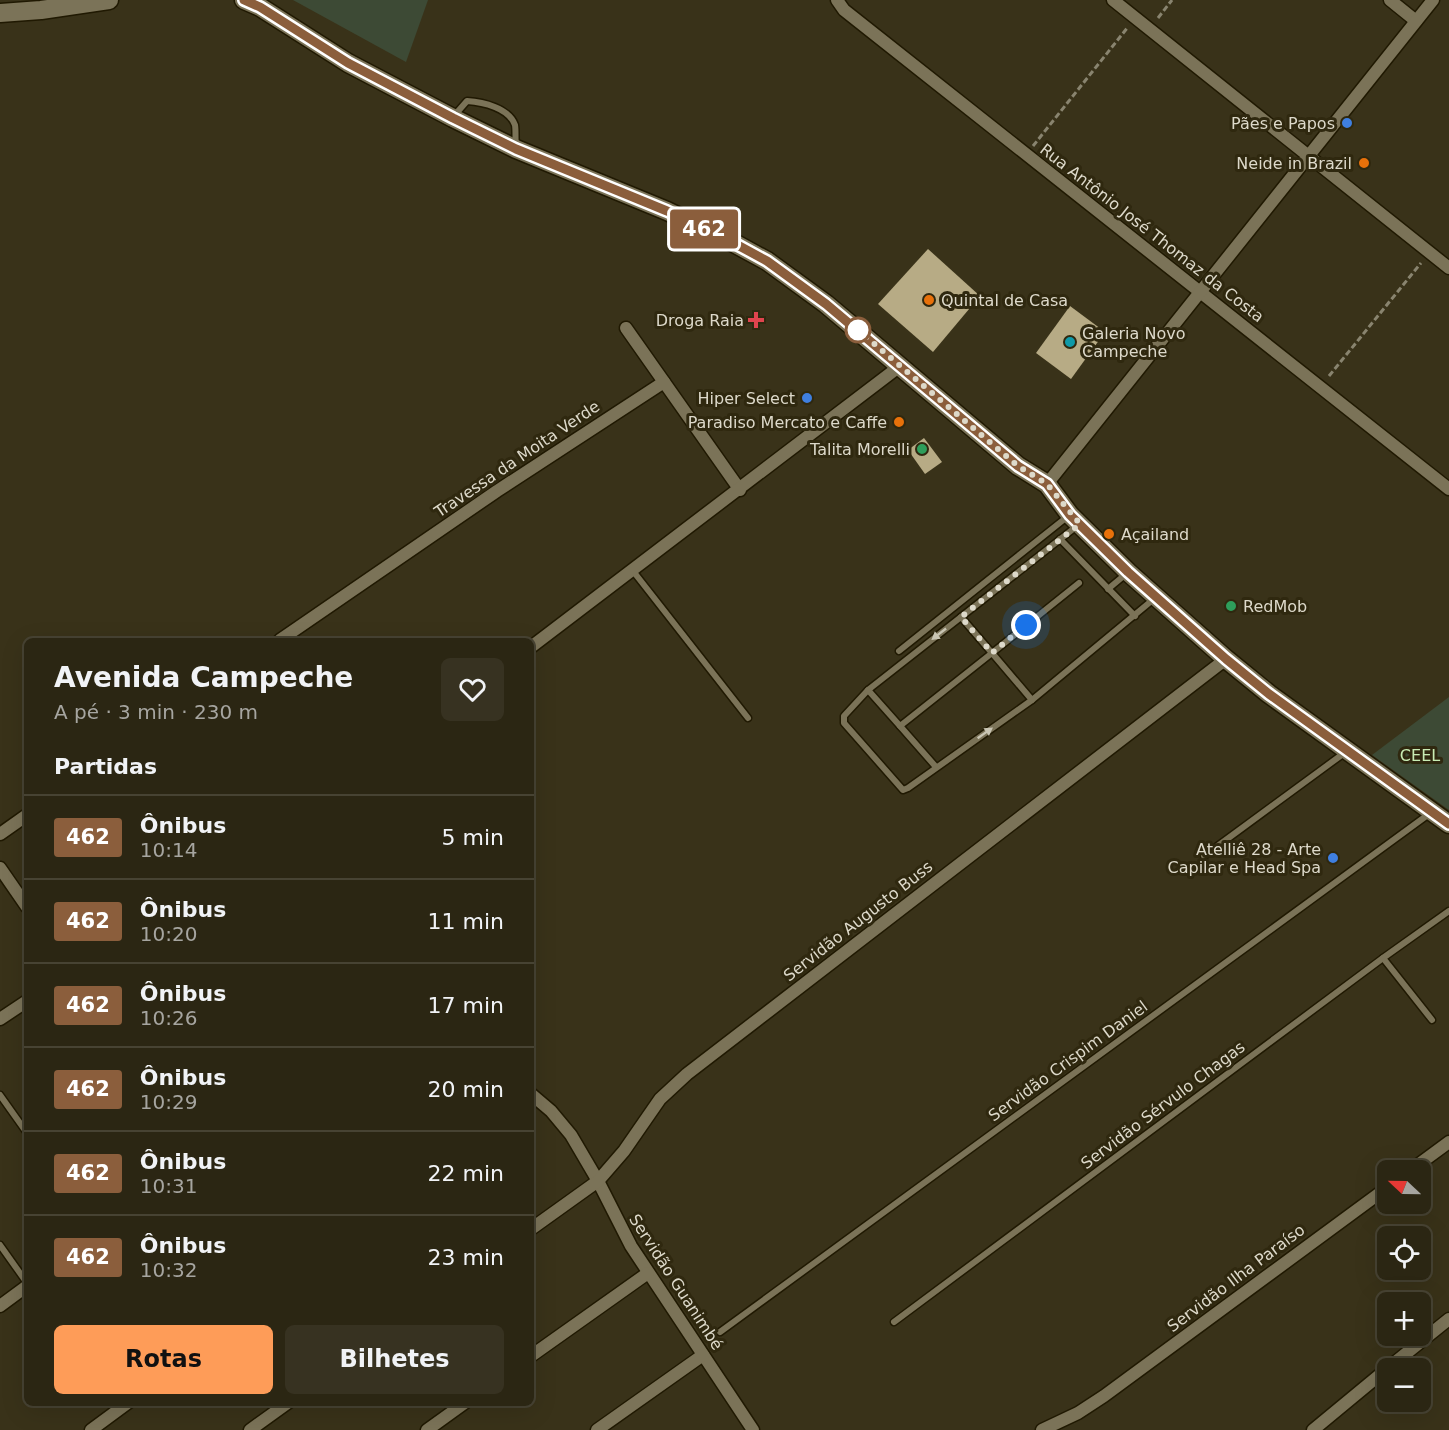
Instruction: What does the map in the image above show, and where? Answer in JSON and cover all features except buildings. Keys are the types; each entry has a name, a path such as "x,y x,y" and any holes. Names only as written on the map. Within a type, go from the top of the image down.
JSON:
{"main road":[{"path":"0,13 41,10 109,0"},
{"path":"244,0 260,7 348,63 453,118 516,149 667,211 748,250 826,304 1018,466 1047,484 1075,519 1128,572 1226,659 1347,751 1449,824"}],"street":[{"name":"Rua Antônio José Thomaz da Costa","path":"837,0 844,10 1449,489"},
{"path":"1113,0 1449,268"},
{"path":"1390,0 1416,21"},
{"path":"1047,484 1433,0"},
{"path":"626,328 740,490"},
{"path":"534,645 900,366"},
{"name":"Travessa da Moita Verde","path":"283,638 497,491 664,382"},
{"name":"Servidão Augusto Buss","path":"534,1227 598,1181 624,1151 660,1099 687,1074 1226,659"},
{"path":"0,834 24,817"},
{"path":"0,868 24,903"},
{"path":"0,1019 24,1002"},
{"name":"Servidão Guanimbé","path":"534,1096 551,1111 571,1135 598,1181 631,1246 753,1430"},
{"path":"534,1109 542,1103"},
{"path":"1425,1160 1449,1142"},
{"name":"Servidão Ilha Paraíso","path":"1042,1430 1078,1413 1104,1396 1377,1195"},
{"path":"534,1354 648,1273"},
{"path":"0,1306 24,1286"},
{"path":"1400,1358 1449,1319"},
{"path":"597,1430 703,1355"},
{"path":"1313,1430 1377,1377"},
{"path":"91,1430 124,1406"},
{"path":"250,1430 283,1406"},
{"path":"427,1430 460,1406"}],"lane":[{"path":"453,118 467,101 480,101 507,114 515,125 516,149"},
{"path":"1075,519 1060,539 868,690 844,716 844,723 903,789 908,789 936,766 1032,700 1156,597"},
{"path":"898,651 1075,519"},
{"path":"1060,539 1135,616"},
{"path":"633,571 748,718"},
{"path":"1108,589 1128,572"},
{"path":"900,726 1079,583"},
{"path":"961,617 1032,700"},
{"path":"868,690 936,766"},
{"path":"1204,856 1347,751"},
{"name":"Servidão Crispim Daniel","path":"720,1332 1432,812"},
{"name":"Servidão Sérvulo Chagas","path":"894,1322 1449,911"},
{"path":"1383,958 1432,1020"},
{"path":"0,1095 24,1129"},
{"path":"0,1245 24,1280"}],"path":[{"path":"1149,29 1172,0"},
{"path":"1027,154 1136,18"},
{"path":"1320,387 1429,252"}],"green space":[{"path":"293,0 428,0 406,62"},
{"name":"CEEL","path":"1449,697 1449,810 1372,755"}],"bus line":[{"name":"462","path":"244,0 260,7 348,63 453,118 516,149 667,211 767,261 826,304 1018,466 1047,484 1070,515 1128,572 1226,659 1269,694 1449,824"}],"place":[{"name":"Pães e Papos","path":"1347,123"},
{"name":"Neide in Brazil","path":"1364,163"},
{"name":"Quintal de Casa","path":"929,300"},
{"name":"Droga Raia","path":"756,320"},
{"name":"Galeria Novo Campeche","path":"1070,342"},
{"name":"Hiper Select","path":"807,398"},
{"name":"Paradiso Mercato e Caffe","path":"899,422"},
{"name":"Talita Morelli","path":"922,449"},
{"name":"Açailand","path":"1109,534"},
{"name":"RedMob","path":"1231,606"},
{"name":"Atelliê 28 - Arte Capilar e Head Spa","path":"1333,858"}],"route":[{"path":"858,330 1018,466 1047,484 1070,515 1080,524 961,617 992,653 1026,625"}]}
